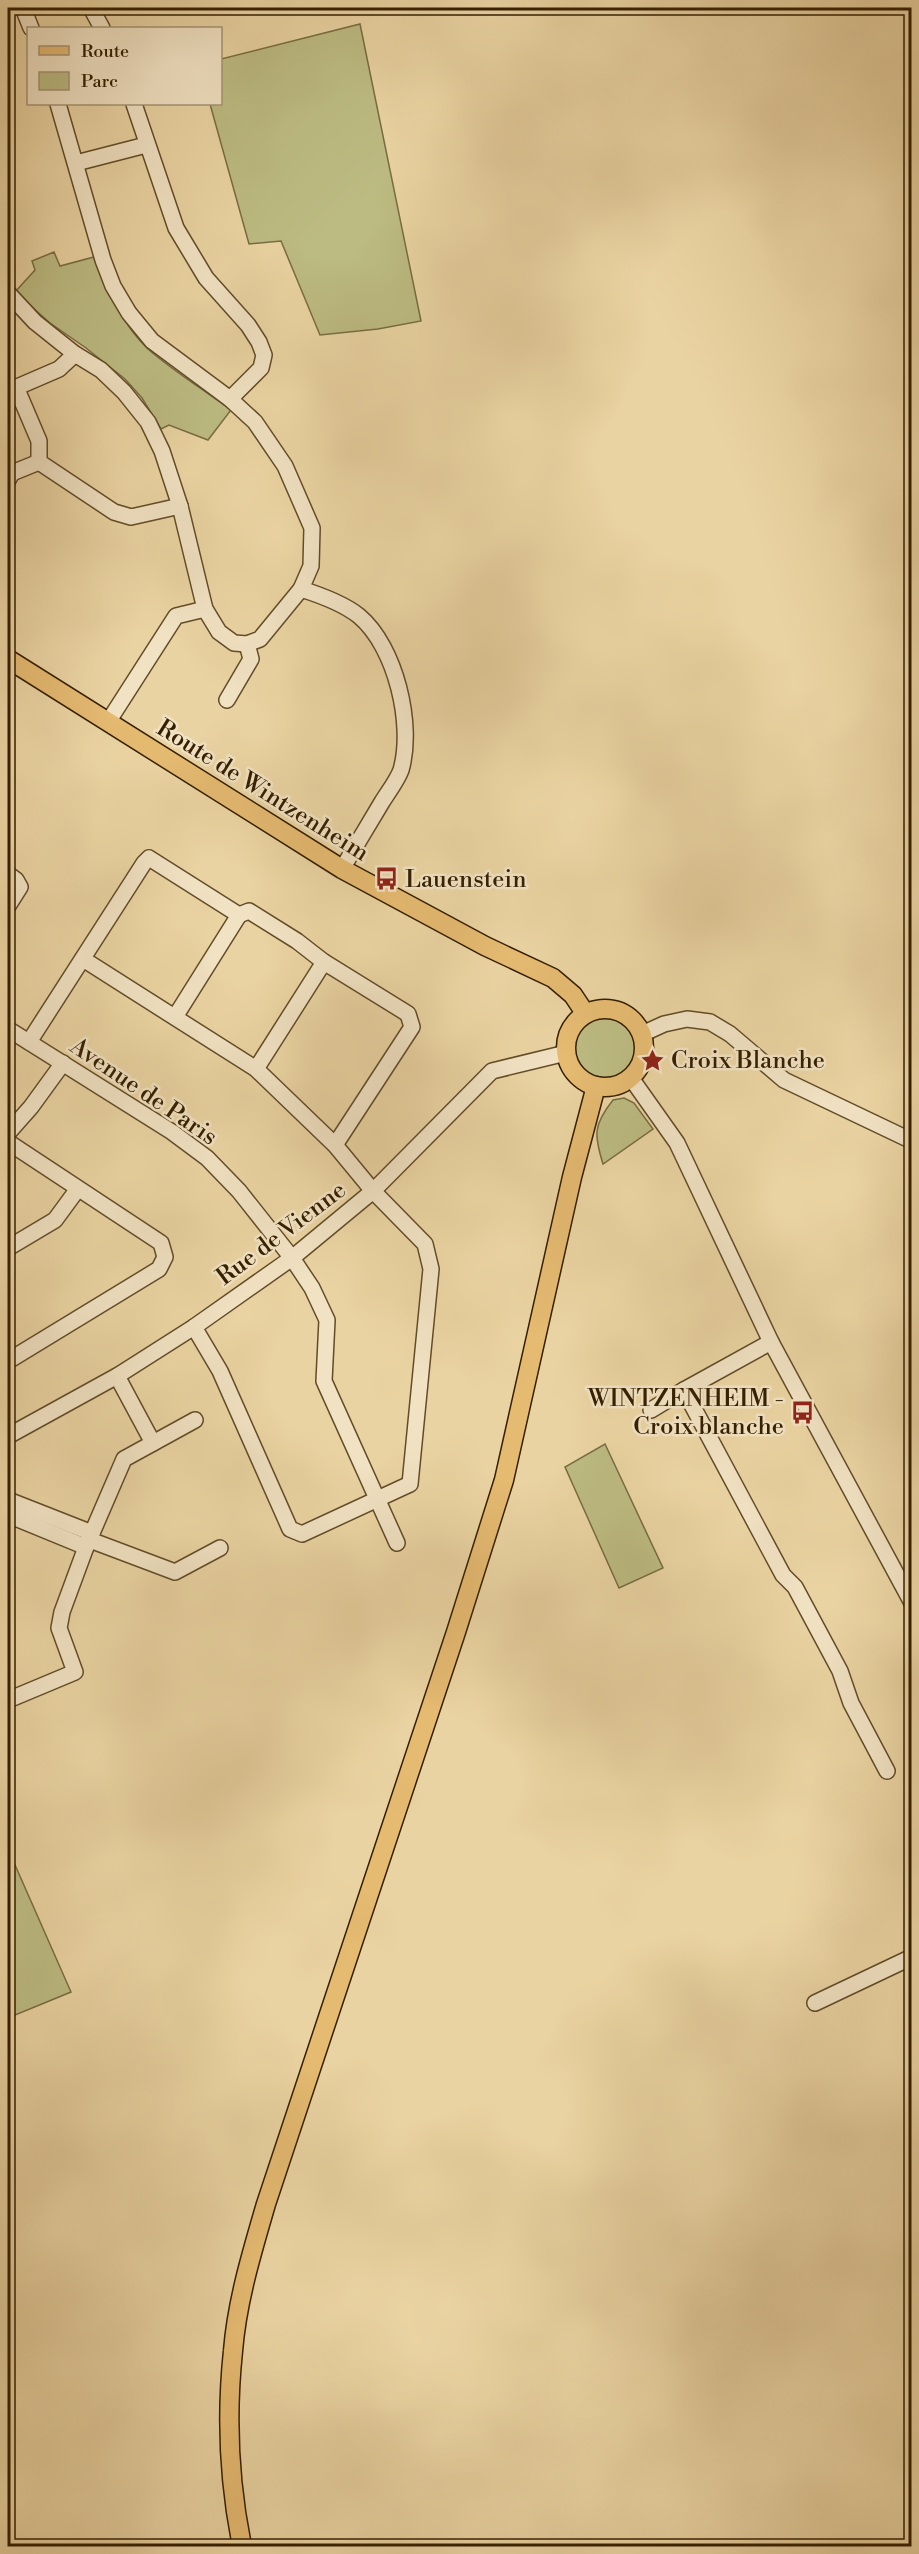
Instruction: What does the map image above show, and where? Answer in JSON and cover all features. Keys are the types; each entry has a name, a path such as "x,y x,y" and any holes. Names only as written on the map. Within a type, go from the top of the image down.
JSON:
{"main road":[{"name":"Route de Wintzenheim","path":"8,659 342,869 485,946 553,978 573,995 585,1013"},
{"path":"604,1008 621,1012 634,1020 642,1034 645,1053 640,1066 631,1078 613,1087 596,1086 581,1079 571,1068 566,1053 567,1036 575,1022 585,1013 604,1008"},
{"path":"242,2547 235,2513 230,2440 233,2349 243,2290 266,2204 456,1632 504,1480 572,1177 596,1086"}],"street":[{"path":"23,8 31,27"},
{"path":"91,8 101,27"},
{"path":"8,293 35,322 75,354 101,370 124,392 148,423 162,452 180,506 205,609 219,632 234,643 247,644 260,639 301,589 311,566 312,528 285,466 255,422 230,399 152,341 129,313 113,286 103,260 58,105"},
{"path":"134,105 176,228 206,278 248,325 264,355 261,368 230,399"},
{"path":"76,163 146,145"},
{"path":"39,462 39,441 12,389 59,369 75,354"},
{"path":"39,462 114,512 130,517 180,506"},
{"path":"8,480 12,473 39,462"},
{"path":"301,589 347,608 360,616 376,635 389,662 402,705 407,735 400,772 342,869"},
{"path":"108,722 176,616 205,609"},
{"path":"227,700 251,659 247,644"},
{"path":"29,1042 144,862 149,858 239,915"},
{"path":"8,874 16,880 20,887 8,906"},
{"path":"176,1017 239,915 249,911 297,941 324,962 408,1014 412,1027 335,1145"},
{"path":"83,959 256,1069 335,1145 373,1191 425,1244 431,1269 410,1484 302,1534 290,1529 220,1371 194,1327"},
{"path":"256,1069 324,962"},
{"path":"642,1034 664,1024 687,1019 710,1022 730,1034 784,1080 912,1141"},
{"name":"Avenue de Paris","path":"8,1029 172,1132 207,1158 239,1191 292,1257 312,1287 327,1320 324,1381 397,1543"},
{"name":"Rue de Vienne","path":"8,1436 117,1376 194,1327 292,1257 373,1191 492,1071 566,1053"},
{"path":"8,1133 31,1107 63,1063"},
{"path":"631,1078 677,1143 769,1338 912,1603"},
{"path":"8,1142 77,1190 161,1243 165,1257 159,1269 8,1361"},
{"path":"8,1248 55,1220 77,1190"},
{"path":"651,1410 769,1338"},
{"path":"117,1376 153,1443"},
{"path":"684,1390 783,1575 795,1587 840,1671 851,1703 887,1771"},
{"path":"8,1700 75,1672 59,1628 62,1612 89,1540 124,1460 195,1420"},
{"path":"8,1500 89,1540"},
{"path":"8,1515 89,1540 175,1572 220,1548"},
{"path":"815,2002 912,1957"}],"green space":[{"path":"360,24 421,321 378,329 320,335 281,241 249,244 210,105 222,105 222,59"},
{"path":"54,252 60,266 94,257 116,306 139,340 168,365 231,410 208,440 169,425 161,429 142,398 125,379 50,323 15,292 35,270 32,261"},
{"path":"604,1016 622,1022 630,1030 636,1048 630,1066 622,1074 604,1080 586,1074 578,1066 572,1048 578,1030 586,1022"},
{"path":"624,1098 634,1103 653,1129 603,1164 597,1130 602,1116 613,1100"},
{"path":"605,1444 663,1568 619,1588 565,1467"},
{"path":"8,1849 71,1992 8,2018"}],"place":[{"name":"Lauenstein","path":"387,879"},
{"name":"Croix Blanche","path":"653,1060"},
{"name":"WINTZENHEIM - Croix blanche","path":"802,1412"}]}
